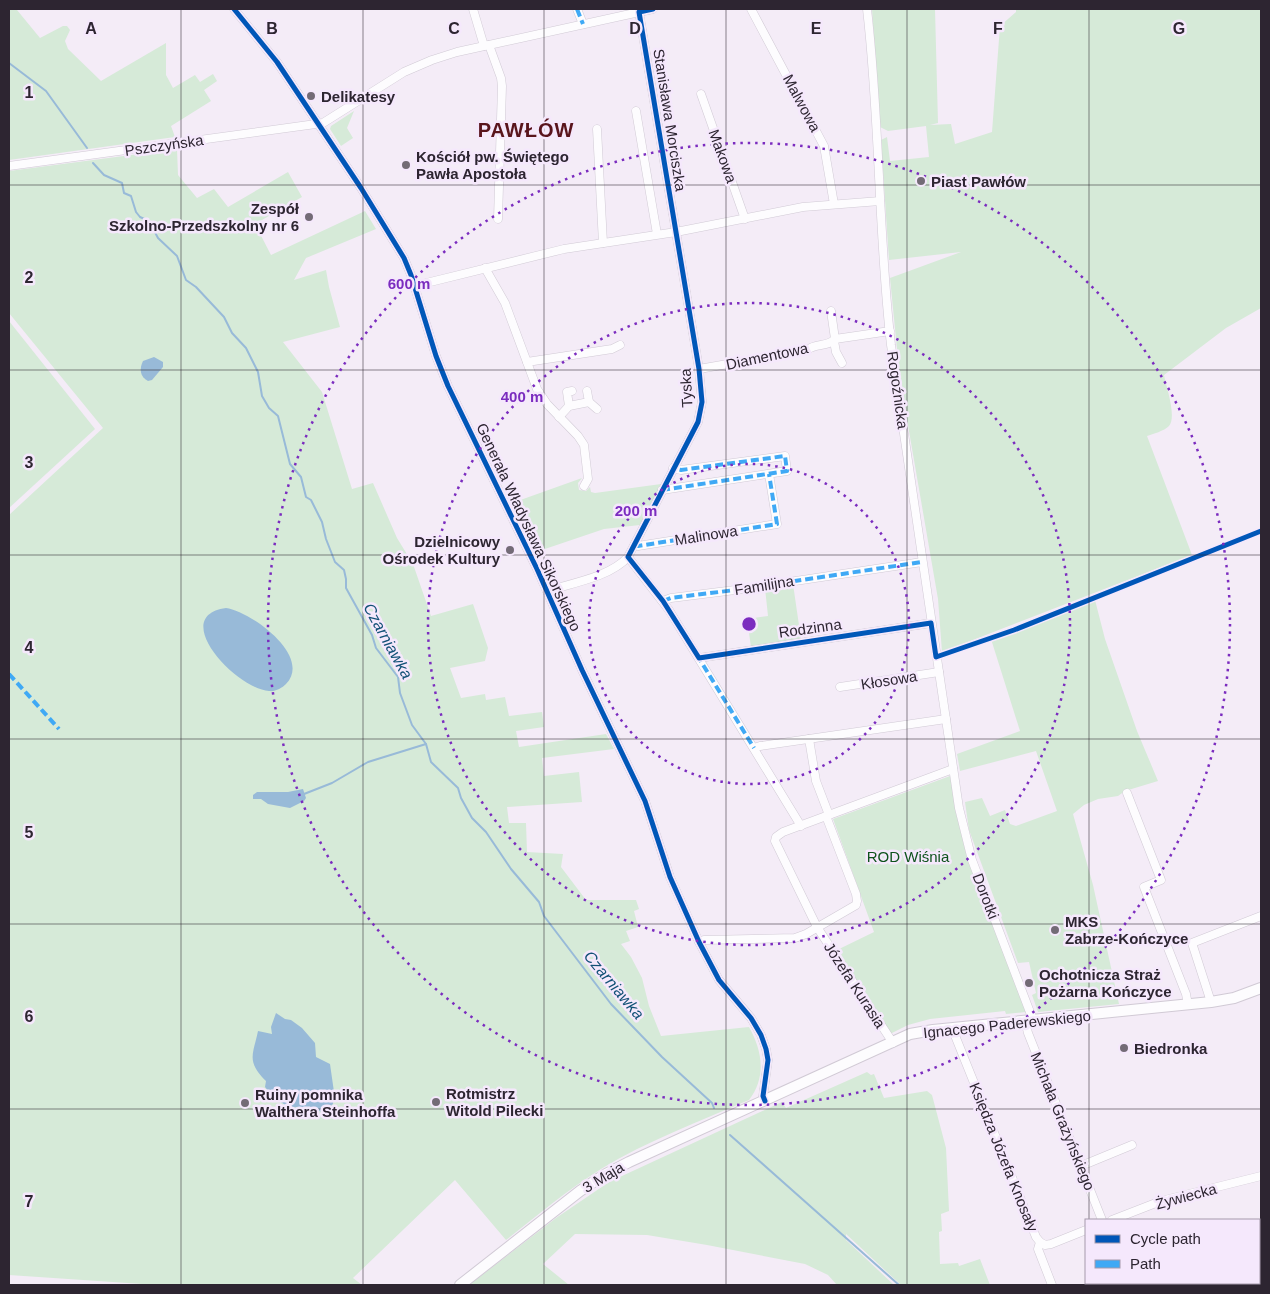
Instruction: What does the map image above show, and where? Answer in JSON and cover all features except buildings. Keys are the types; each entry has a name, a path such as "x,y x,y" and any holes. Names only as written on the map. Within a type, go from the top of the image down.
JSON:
{"main road":[{"name":"Ignacego Paderewskiego","path":"765,1101 917,1032 1188,1005 1234,998 1261,988"},
{"name":"3 Maja","path":"460,1285 565,1202 604,1175 765,1101"}],"street":[{"name":"Generała Władysława Sikorskiego","path":"234,9 271,54 395,242 408,266 436,356 448,386 547,591 598,704 645,801 667,871 699,942 719,980 751,1018 761,1035 768,1060 764,1090 765,1101"},
{"path":"473,9 486,46 501,78 502,86 498,219"},
{"path":"577,9 583,24"},
{"name":"Pszczyńska","path":"9,166 318,124 329,121 394,78 447,55 583,24 619,12 640,12 653,9"},
{"name":"Malwowa","path":"751,9 824,146 834,204"},
{"name":"Rogoźnicka","path":"867,9 890,332 953,769"},
{"name":"Stanisława Morciszka","path":"640,12 676,232"},
{"name":"Makowa","path":"701,94 745,218"},
{"path":"636,111 657,234"},
{"path":"597,129 603,243"},
{"path":"414,286 545,252 676,232 802,208 880,201"},
{"name":"Tyska","path":"547,591 614,569 628,557 700,414 702,402 699,369 676,232"},
{"path":"485,268 505,303 537,389 558,417 584,444 588,479 584,486"},
{"path":"831,311 836,352 842,363"},
{"name":"Diamentowa","path":"699,369 807,350 812,346 835,340 890,332"},
{"path":"527,362 612,349 620,345"},
{"path":"569,406 567,392 572,391"},
{"path":"587,391 588,402 597,409"},
{"path":"558,417 569,406 588,402"},
{"path":"662,490 787,471 785,456 681,470 673,468"},
{"name":"Malinowa","path":"635,544 638,546 777,524 769,474"},
{"path":"628,557 663,601 801,826 953,769"},
{"name":"Familijna","path":"663,601 671,598 922,562"},
{"name":"Rodzinna","path":"699,658 931,622"},
{"name":"Kłosowa","path":"840,687 939,672"},
{"path":"754,748 946,719"},
{"path":"699,942 704,940 795,938 852,909 856,905 857,901 816,781 808,739"},
{"name":"Dorotki","path":"953,769 963,826 971,857 1029,1020"},
{"path":"1127,793 1160,880 1144,887 1186,994 1188,1005"},
{"name":"Józefa Kurasia","path":"801,826 779,835 775,841 817,927 893,1042"},
{"path":"1211,1002 1192,943 1261,916"},
{"name":"Michała Grażyńskiego","path":"1029,1020 1028,1033 1102,1219"},
{"name":"Księdza Józefa Knosały","path":"952,1028 1036,1237 1040,1242 1038,1250 1052,1285"},
{"path":"1081,1166 1132,1146"},
{"name":"Żywiecka","path":"1115,1219 1161,1201 1261,1176"},
{"path":"1040,1242 1045,1245 1051,1244 1085,1230"}],"green space":[{"path":"9,9 17,10 40,38 63,26 67,26 70,30 65,41 68,49 101,81 166,43 166,75 173,88 195,75 200,82 213,74 217,81 204,90 211,101 171,126 175,137 9,160"},
{"path":"872,9 935,9 938,123 930,125 951,124 955,144 992,132 1000,26 1016,12 1016,9 1261,9 1261,308 1226,328 1164,375 1169,394 1171,422 1164,429 1147,436 1192,555 942,652 938,599 900,379 890,278 961,252 889,260 881,140 887,137 890,161 929,157 926,126 888,131 880,127"},
{"path":"354,111 347,128 353,138 341,146 330,129 331,126"},
{"path":"177,149 178,175 197,198 214,189 228,207 288,172 302,197 255,224 271,255 365,211 376,229 306,258 294,280 326,270 340,327 283,342 322,392 352,489 373,483 397,538 413,564 431,616 473,604 488,648 485,661 450,668 461,698 485,694 486,700 505,697 509,716 542,712 544,727 516,731 519,747 606,734 614,749 542,758 544,776 579,772 582,802 507,807 509,823 526,823 527,852 563,854 561,867 586,900 636,900 639,909 634,911 638,927 626,931 630,941 621,944 631,957 642,978 649,1006 661,1036 749,1027 757,1045 761,1064 755,1091 749,1100 637,1149 601,1169 552,1203 506,1240 455,1180 353,1278 362,1285 157,1285 9,1275 9,515 103,428 9,313 9,171"},
{"path":"9,321 95,429 9,508"},
{"path":"582,478 578,483 579,490 586,491 590,487 591,492 595,493 661,484 640,525 604,529 536,552 537,549 534,550 512,503"},
{"path":"793,584 801,639 751,647 747,619 768,616 765,588"},
{"path":"1095,600 1105,639 1137,731 1158,781 1125,791 1118,796 1098,799 1084,805 1073,814 1093,885 1119,1004 1038,1012 1032,995 1036,993 1029,962 1018,963 969,830 965,802 982,798 990,816 1005,810 1010,824 1016,826 1057,811 1036,751 960,771 957,754 1020,731 991,639 1008,635"},
{"name":"ROD Wiśnia","path":"950,776 967,857 1026,1012 1006,1014 1005,1011 930,1019 908,1025 888,1035 835,951 874,932 833,819"},
{"path":"867,1072 871,1075 874,1074 884,1098 927,1091 932,1095 946,1148 949,1211 941,1214 942,1231 939,1232 940,1264 958,1263 959,1266 980,1259 990,1285 901,1285 846,1234 846,1240 894,1285 837,1285 828,1275 805,1264 647,1235 575,1234 543,1264 569,1285 469,1285 556,1218 609,1182 782,1102 786,1108"}],"water":[{"path":"154,357 163,362 163,367 152,380 148,381 142,375 141,367 143,361"},
{"path":"226,608 237,611 263,626 285,648 291,661 292,673 286,684 282,687 269,691 255,687 240,678 213,652 205,637 204,624 210,614"},
{"path":"303,789 306,798 304,801 290,808 268,804 261,799 253,799 253,795 257,792 288,792"},
{"path":"276,1013 302,1028 315,1043 316,1057 330,1064 334,1092 333,1104 324,1112 297,1107 290,1108 273,1097 265,1087 266,1081 253,1063 253,1052 258,1031 272,1034 271,1027"}],"waterway":[{"name":"Czarniawka","path":"9,63 46,91 87,148"},
{"name":"Czarniawka","path":"93,163 104,175 122,183 124,193 131,196 136,212 140,217 149,221 158,238 177,256 186,280 196,287 224,317 232,333 246,348 258,372 262,396 269,408 278,416 290,464 301,477 306,497 311,500 322,522 335,562 344,570 346,588 372,635 376,648 398,677 400,693 412,725 426,744 431,762 458,788 461,798 472,818 486,832 511,869 539,902 544,916 611,1004 662,1057 712,1103 714,1108"},
{"path":"304,794 332,783 368,762 426,744"},
{"name":"Czarniawka","path":"730,1135 899,1285"}],"marked path":[{"path":"577,9 583,24"},
{"path":"662,490 787,471 785,456 681,470 673,468"},
{"path":"635,544 638,546 777,524 769,474"},
{"path":"663,601 671,598 922,562"},
{"path":"697,655 754,748"},
{"path":"9,674 59,729"}],"cycle path":[{"path":"234,9 277,62 361,188 404,258 436,356 448,386 537,569 582,670 645,801 670,877 699,942 719,980 751,1018 761,1035 768,1060 763,1096 765,1101"},
{"path":"653,9 639,12 699,369 702,402 698,422 628,557 663,601 699,658 931,623 936,657 1014,630 1261,531"}],"place":[{"name":"Delikatesy","path":"311,96"},
{"name":"Kościół pw. Świętego Pawła Apostoła","path":"406,165"},
{"name":"Piast Pawłów","path":"921,181"},
{"name":"Zespół Szkolno-Przedszkolny nr 6","path":"309,217"},
{"name":"Dzielnicowy Ośrodek Kultury","path":"510,550"},
{"name":"MKS Zabrze-Kończyce","path":"1055,930"},
{"name":"Ochotnicza Straż Pożarna Kończyce","path":"1029,983"},
{"name":"Biedronka","path":"1124,1048"},
{"name":"Rotmistrz Witold Pilecki","path":"436,1102"},
{"name":"Ruiny pomnika Walthera Steinhoffa","path":"245,1103"}],"district":[{"name":"PAWŁÓW","path":"526,130"}]}
